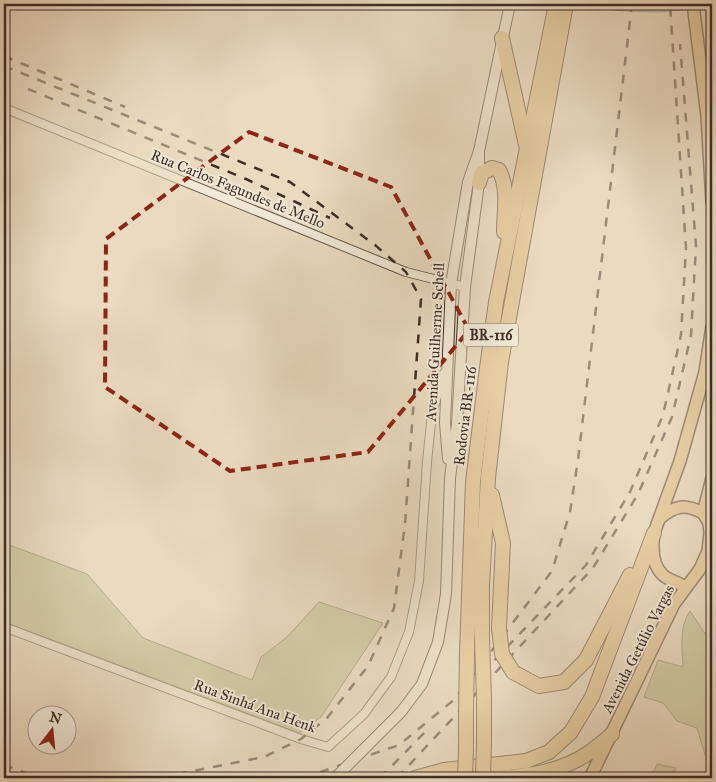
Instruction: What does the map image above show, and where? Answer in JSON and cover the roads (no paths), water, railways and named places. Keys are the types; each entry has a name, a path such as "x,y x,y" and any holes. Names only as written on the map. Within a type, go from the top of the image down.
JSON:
{"highway":[{"name":"Rodovia BR-116","path":"483,778 482,585 488,478 501,362 558,21 556,4"},
{"name":"Rodovia BR-116","path":"465,778 473,482 496,302 527,152 558,21 566,4"},
{"name":"BR-116","path":"502,38 527,152"},
{"path":"479,183 482,173 492,168 499,170 503,177 505,189 502,271"},
{"name":"BR-116","path":"488,478 502,543 499,628 502,654 513,672 539,686 564,682 586,660 626,582 654,533"},
{"path":"415,778 444,770 526,761 549,752 571,732 592,697 654,533"},
{"path":"496,778 553,770 586,755 612,734"}],"main road":[{"name":"Avenida Guilherme Schell","path":"450,478 445,423 451,284 468,182 478,151 509,8"},
{"path":"693,8 707,116 712,202"},
{"name":"Avenida Guilherme Schell","path":"335,778 402,712 422,684 438,642 446,594 450,478 457,424 465,287 479,183 478,151"},
{"path":"686,587 663,575 658,568 653,544 654,533 680,461 705,372 712,326"},
{"path":"448,359 462,360"},
{"path":"660,518 671,508 682,506 694,508 703,513 712,478"},
{"name":"Avenida Getúlio Vargas","path":"590,778 674,604 700,569 708,551 709,523 703,513"}],"street":[{"name":"Rua Carlos Fagundes de Mello","path":"4,108 406,272 465,287"},
{"name":"Rua Sinhá Ana Henk","path":"4,627 302,739 328,747 364,714 391,677 409,632 419,581 432,413 448,359"}],"water":[{"path":"562,4 712,4 712,7 659,12 623,11"}],"railway":[{"path":"303,778 399,745 455,699 552,571 570,512 578,460 632,4"},
{"path":"482,673 586,565 630,492 663,415 681,335 686,248 670,4"},
{"path":"397,778 593,568 638,494 672,417 691,335 696,246 680,44"},
{"path":"4,56 125,107"},
{"path":"4,66 290,182 375,245 406,272 421,299 405,524 394,608 368,666 327,718 301,739 264,757 172,775 27,774"},
{"path":"28,89 246,179 330,218"},
{"path":"380,778 430,727"},
{"path":"4,765 34,776"}]}
